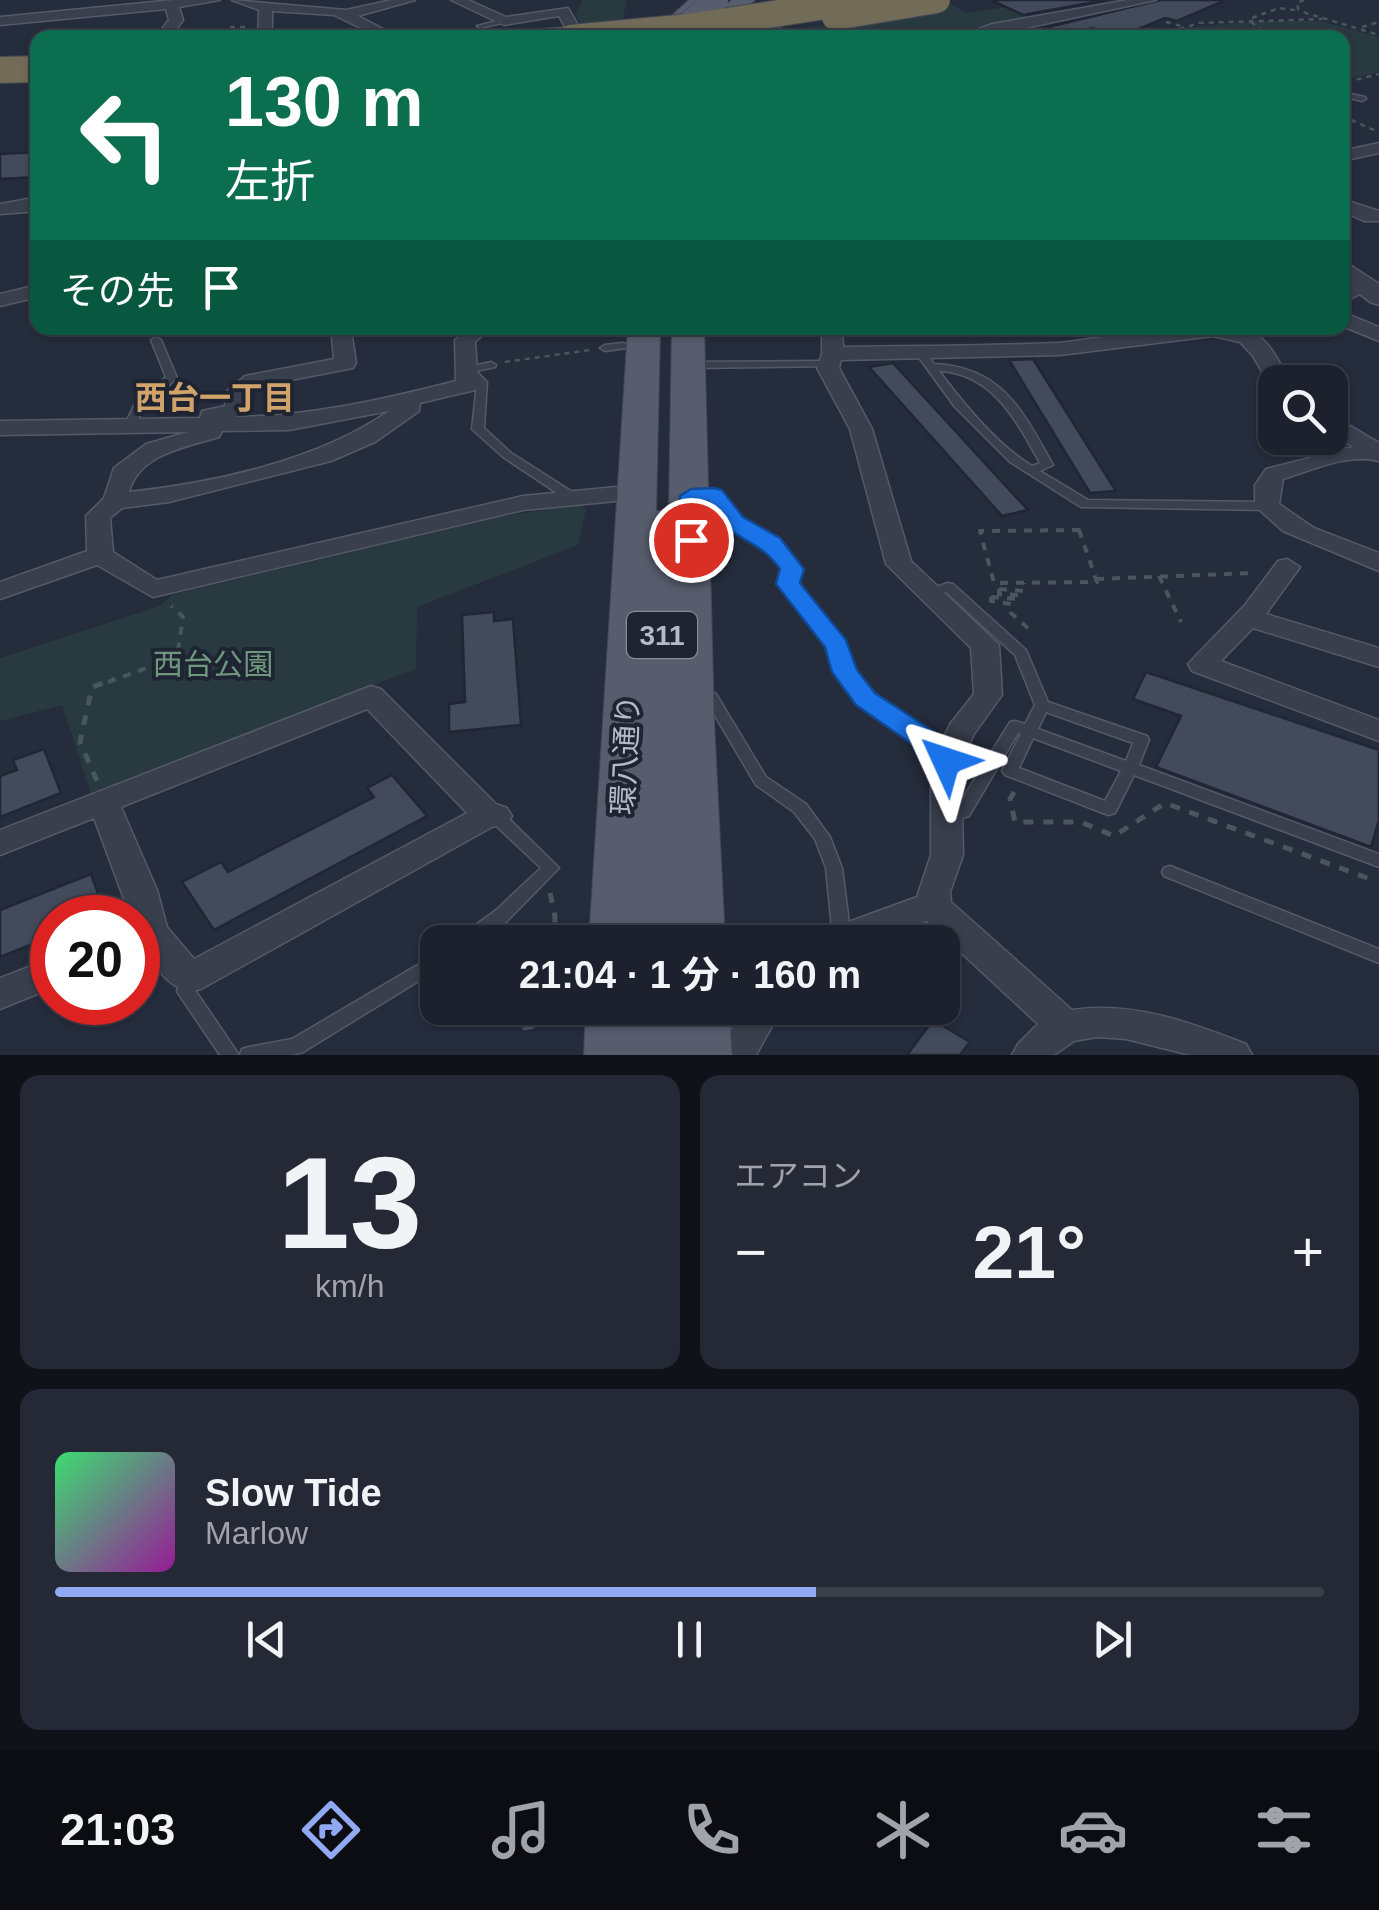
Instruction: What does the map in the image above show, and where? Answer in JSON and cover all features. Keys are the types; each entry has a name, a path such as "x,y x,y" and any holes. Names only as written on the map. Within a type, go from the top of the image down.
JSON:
{"highway":[{"path":"566,21 702,25 864,0"},
{"path":"719,30 788,24 936,0"},
{"path":"0,72 30,71"}],"main road":[{"path":"668,30 701,0"},
{"path":"670,30 691,17 747,10 768,26"},
{"path":"696,30 706,19 721,14"},
{"path":"699,30 721,14"},
{"path":"500,30 566,21 628,30"},
{"path":"0,60 30,60"},
{"path":"619,885 600,743 594,496 624,337"},
{"name":"環八通り","path":"618,925 624,337"},
{"path":"681,340 697,925"},
{"name":"環八通り","path":"664,925 662,596 681,340"},
{"path":"665,1025 666,1055"},
{"path":"701,1025 702,1055"}],"street":[{"path":"2,0 2,23 214,0"},
{"path":"238,0 266,7 326,9 348,14 378,30"},
{"path":"348,14 409,0"},
{"path":"463,2 493,0"},
{"path":"768,26 846,0"},
{"path":"721,14 768,26 936,0"},
{"path":"986,30 1150,0"},
{"path":"463,2 513,22 566,21"},
{"path":"168,30 176,20 172,6"},
{"path":"261,30 266,7"},
{"path":"1350,154 1379,148"},
{"path":"0,208 30,203"},
{"path":"1350,208 1370,218 1379,216"},
{"path":"0,300 30,293"},
{"path":"1350,322 1379,335"},
{"path":"156,426 236,410 236,392 254,381 346,363 343,335"},
{"path":"0,428 289,423 350,414 467,384 479,367 465,340 471,335"},
{"path":"832,335 831,359 861,429 899,564 984,645 988,695 961,730 946,761 946,855 933,892 934,904 942,917 1011,974 1067,1028"},
{"path":"1054,335 1060,349"},
{"path":"831,359 926,359 1197,335"},
{"path":"1236,335 1246,338 1269,365"},
{"path":"100,555 98,516 116,501 169,495 323,456 367,438 424,397"},
{"path":"116,501 122,473 154,450 262,422"},
{"path":"1348,433 1376,452"},
{"path":"1376,452 1336,456 1274,474 1268,485 1267,506 1309,538 1358,551 1379,563"},
{"path":"100,555 153,589 419,524 524,503 594,496"},
{"path":"0,592 100,555"},
{"path":"1274,570 1249,618 1202,664 1379,731"},
{"path":"1249,618 1379,658"},
{"path":"0,843 103,798 371,696 490,815 188,979 160,952"},
{"path":"103,798 140,895"},
{"path":"880,925 934,904"},
{"path":"0,994 30,981"},
{"path":"1031,1055 1042,1038 1067,1028 1120,1023 1173,1032 1233,1055"},
{"path":"734,1055 756,1025"}],"lane":[{"path":"491,30 513,22"},
{"path":"1350,96 1362,100"},
{"path":"129,428 140,404 172,378 156,340"},
{"path":"681,340 831,359"},
{"path":"926,359 959,404 1030,471 1066,496 1099,507 1267,506"},
{"path":"926,359 961,369 998,389 1012,404 1047,466 1030,471"},
{"path":"479,367 482,382 478,429 507,455 594,496"},
{"path":"684,496 714,494 735,522 772,543 792,569 788,584 837,646 844,672 865,699 923,738 932,758 946,761"},
{"path":"932,594 948,587 1020,653 1042,705 1142,740 1109,808 1010,771 1042,705"},
{"path":"711,697 761,782 800,808 822,837 834,868 837,925"},
{"path":"946,812 963,812 1015,726 1376,864"},
{"path":"489,925 551,868 490,815"},
{"path":"1170,872 1379,956"},
{"path":"249,1055 296,1046 420,971"},
{"path":"188,979 186,991 230,1055"}],"path":[{"path":"1301,11 1297,4 1304,0"},
{"path":"1271,4 1379,34"},
{"path":"1248,20 1279,8"},
{"path":"1171,30 1248,20 1322,19"},
{"path":"1248,20 1263,30"},
{"path":"1166,22 1181,26"},
{"path":"1357,28 1379,22"},
{"path":"230,27 249,30"},
{"path":"1350,81 1379,74"},
{"path":"1350,119 1379,132"},
{"path":"479,367 624,337"},
{"path":"980,530 1078,530 1096,579 1097,582 994,583 980,530"},
{"path":"1096,579 1274,570"},
{"path":"1159,576 1182,622"},
{"path":"1024,583 1024,591 999,589 999,594 1019,599 991,597 991,601 1011,604 1011,613 1030,630"},
{"path":"103,798 80,742 92,687 177,657 183,617 153,589"},
{"path":"1018,783 1010,799 1015,822 1081,822 1114,836 1165,804 1370,879 1376,864"},
{"path":"540,878 548,883 555,925"},
{"path":"527,1025 526,1028 602,1026"}],"green space":[{"path":"583,0 627,0 622,23 580,25 576,13"},
{"path":"949,4 967,13 1006,7 1031,18 976,30 792,30"},
{"path":"1321,21 1379,37 1379,72 1350,78 1350,30 1177,30"},
{"name":"西台公園","path":"578,504 586,509 578,545 417,607 416,669 91,793 62,705 0,721 0,658 160,606 172,595 499,517"}],"building":[{"path":"991,0 1106,0 1023,15"},
{"path":"1160,0 1226,0 1177,21 1165,18 1136,30 1037,30"},
{"path":"30,152 30,177 0,179 0,154"},
{"path":"1033,359 1116,491 1090,493 1009,360"},
{"path":"893,363 1028,510 1002,516 869,367"},
{"path":"494,612 494,621 513,619 521,725 449,732 449,704 465,702 462,615"},
{"path":"1146,672 1379,750 1379,820 1371,847 1156,767 1181,716 1133,699"},
{"path":"44,749 61,793 0,817 0,776 17,770 13,760"},
{"path":"392,775 427,816 214,930 182,882 221,862 228,872 374,797 367,788"},
{"path":"91,874 99,895 38,895"},
{"path":"30,898 30,945 0,957 0,910"},
{"path":"929,1025 941,1025 970,1042 960,1055 907,1055"}],"district":[{"name":"西台一丁目","path":"215,398"}],"route":[{"path":"691,540 691,496 714,494 735,522 772,543 782,555 792,569 788,584 837,646 844,672 865,699 923,738 932,758 946,761"}]}
